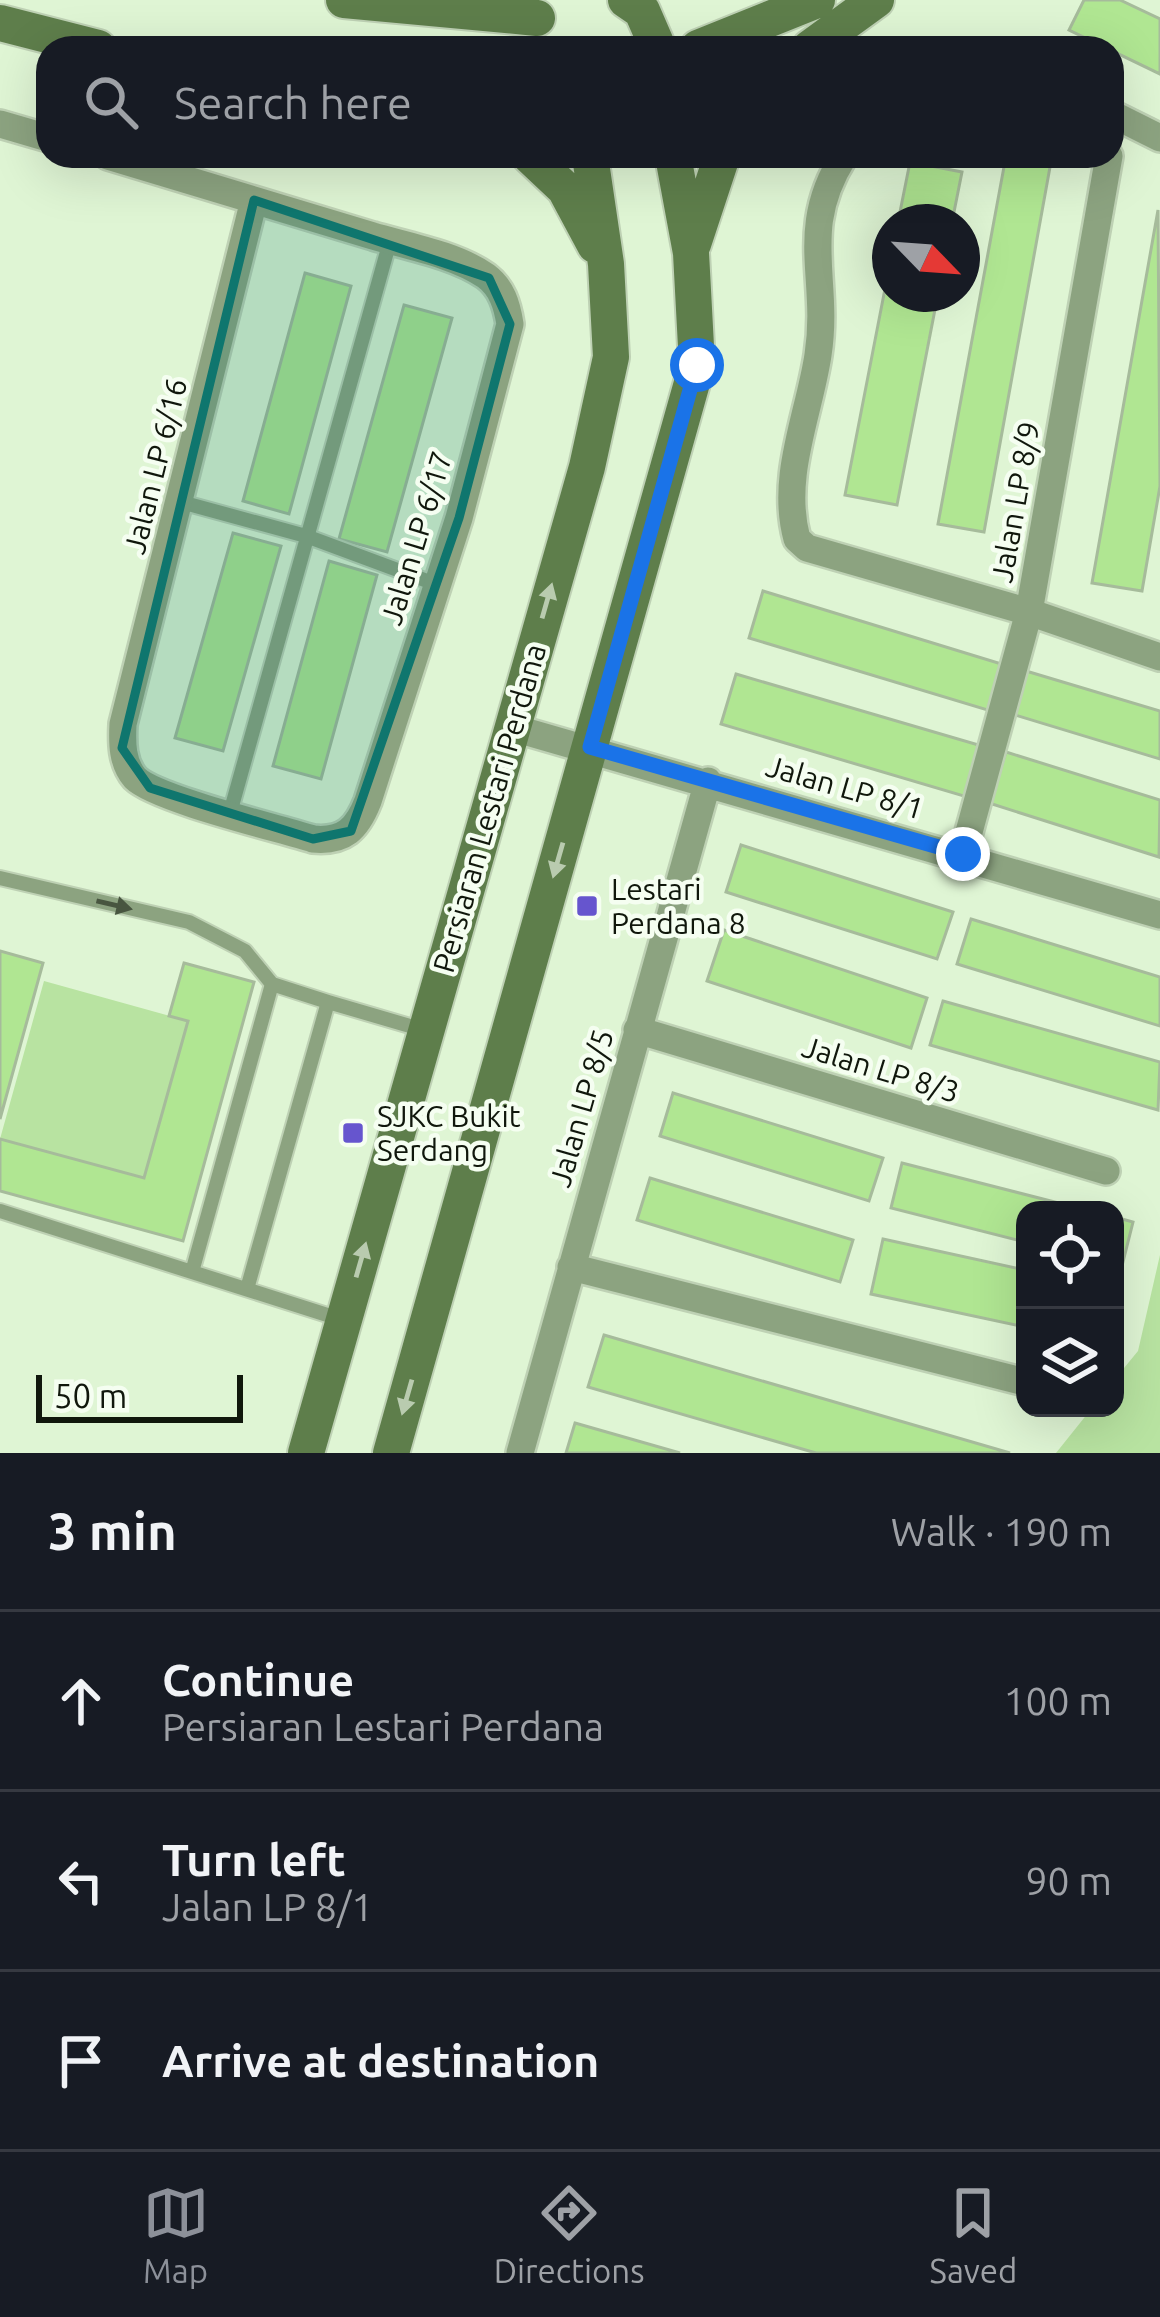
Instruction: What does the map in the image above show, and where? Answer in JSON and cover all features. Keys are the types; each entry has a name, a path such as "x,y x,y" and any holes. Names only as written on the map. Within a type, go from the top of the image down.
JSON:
{"main road":[{"path":"344,0 540,22"},
{"path":"728,36 817,0"},
{"path":"826,36 876,0"},
{"path":"645,4 654,36"},
{"path":"0,23 51,36"},
{"path":"543,168 565,189 606,264"},
{"name":"Persiaran Lestari Perdana","path":"306,1453 586,467 611,357 606,264 592,168"},
{"path":"392,1453 697,365 691,253 675,168"},
{"path":"691,253 718,168"}],"street":[{"path":"0,124 36,134"},
{"path":"1124,127 1160,138"},
{"path":"148,168 390,241"},
{"path":"837,168 822,192 814,235 819,352 794,456 797,539 807,548 1029,612 1160,657"},
{"name":"Jalan LP 8/9","path":"963,854 1029,612 1107,168"},
{"name":"Jalan LP 6/16","path":"230,813 150,788 128,766 122,748 123,724 254,200"},
{"name":"Jalan LP 6/17","path":"230,813 334,841 351,831 368,801 438,584 510,324 501,292 476,270 390,241"},
{"name":"Jalan LP 8/1","path":"510,727 963,854 1160,915"},
{"name":"Jalan LP 8/5","path":"520,1453 708,782"},
{"name":"Jalan LP 8/3","path":"638,1030 1106,1171"},
{"path":"571,1267 1016,1380"}],"lane":[{"path":"230,813 390,241"},
{"path":"181,502 306,536 438,584"},
{"path":"0,878 189,922 245,952 272,985 427,1030"},
{"path":"191,1272 272,985"},
{"path":"247,1289 328,1002"},
{"path":"0,1211 343,1319"}],"highlighted area":[{"path":"254,200 489,278 510,324 459,518 351,831 313,839 150,788 122,748"}],"green space":[{"path":"44,981 188,1021 144,1178 0,1139"},
{"path":"1160,1255 1160,1453 1056,1453 1085,1417 1124,1417 1124,1368 1138,1351"}],"building":[{"path":"1084,0 1120,0 1160,19 1160,74 1124,57 1124,36 1081,36 1069,30"},
{"path":"909,168 962,172 956,204 902,204"},
{"path":"1004,168 1050,168 984,532 938,524"},
{"path":"1158,210 1160,486 1142,591 1092,583"},
{"path":"305,273 351,286 289,514 243,501"},
{"path":"404,305 452,318 387,552 339,539"},
{"path":"880,312 935,312 897,505 845,495"},
{"path":"233,533 281,546 223,751 175,738"},
{"path":"329,561 377,575 321,779 273,766"},
{"path":"763,591 1008,666 994,712 749,638"},
{"path":"1026,671 1160,711 1160,759 1012,714"},
{"path":"736,674 982,746 967,797 721,724"},
{"path":"1006,752 1160,800 1159,857 989,803"},
{"path":"741,845 953,912 937,959 726,892"},
{"path":"971,919 1160,977 1160,1026 957,964"},
{"path":"724,930 927,998 911,1048 707,981"},
{"path":"0,951 43,963 0,1119"},
{"path":"184,963 254,982 183,1241 0,1191 0,1139 144,1178 188,1021 169,1016"},
{"path":"943,1001 1160,1062 1158,1110 930,1045"},
{"path":"673,1093 883,1158 869,1201 660,1136"},
{"path":"902,1163 1051,1201 1016,1201 1016,1240 891,1208"},
{"path":"650,1178 853,1240 840,1282 637,1220"},
{"path":"1124,1220 1133,1222 1124,1258"},
{"path":"883,1239 1016,1268 1016,1325 871,1294"},
{"path":"604,1335 1010,1453 816,1453 588,1387"},
{"path":"575,1423 680,1453 566,1453"}],"place":[{"name":"Lestari Perdana 8","path":"587,906"},
{"name":"SJKC Bukit Serdang","path":"353,1133"}],"route":[{"path":"697,365 590,747 963,854"}]}
